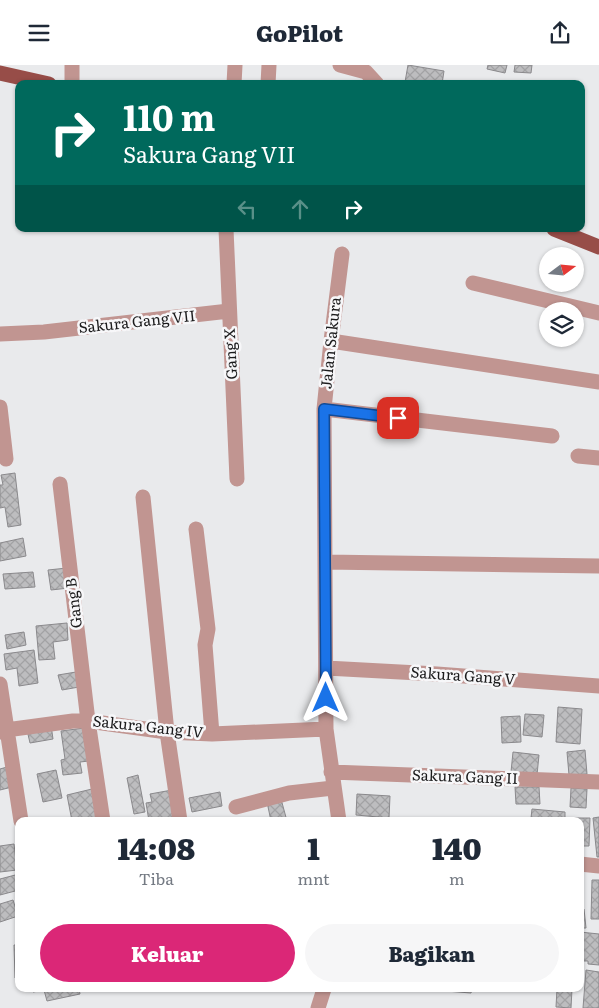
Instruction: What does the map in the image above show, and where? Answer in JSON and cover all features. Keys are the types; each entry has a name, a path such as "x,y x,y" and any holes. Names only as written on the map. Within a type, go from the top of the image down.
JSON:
{"main road":[{"path":"0,73 31,80"},
{"path":"562,232 599,247"}],"street":[{"path":"72,65 72,80"},
{"path":"234,80 236,65"},
{"path":"268,80 269,65"},
{"path":"340,65 366,72 373,80"},
{"name":"Gang X","path":"226,232 237,479"},
{"name":"Jalan Sakura","path":"338,817 326,729 324,409 342,254"},
{"path":"473,283 599,313"},
{"name":"Sakura Gang VII","path":"0,334 44,332 229,311"},
{"path":"331,341 599,382"},
{"path":"0,407 6,459"},
{"path":"324,409 552,436"},
{"path":"578,456 599,458"},
{"name":"Gang B","path":"60,484 88,721 102,817"},
{"path":"143,497 167,732 179,817"},
{"path":"196,529 208,629 204,645 212,734"},
{"path":"326,562 599,565"},
{"name":"Sakura Gang V","path":"326,668 599,686"},
{"path":"0,684 3,731 20,817"},
{"name":"Sakura Gang IV","path":"3,731 73,721 88,721 167,732 212,734 326,729"},
{"name":"Sakura Gang II","path":"331,772 599,782"},
{"path":"236,807 289,793 333,788"},
{"path":"584,864 599,866"},
{"path":"318,1008 323,992"}],"building":[{"path":"408,65 444,71 443,80 405,80"},
{"path":"488,65 507,65 505,73 487,69"},
{"path":"515,65 532,65 531,73 514,72"},
{"path":"15,473 21,525 8,527 5,507 0,508 0,485 3,485 1,475"},
{"path":"23,538 26,556 0,561 0,543"},
{"path":"67,568 69,588 51,590 48,570"},
{"path":"33,572 35,587 5,589 3,574"},
{"path":"67,623 68,640 53,642 55,659 39,660 36,626"},
{"path":"24,632 26,645 7,649 5,635"},
{"path":"34,650 38,683 19,686 17,668 6,670 4,654"},
{"path":"76,672 79,687 62,690 58,675"},
{"path":"558,707 582,709 580,744 556,742"},
{"path":"525,714 544,715 542,737 523,735"},
{"path":"520,716 521,742 502,743 501,717"},
{"path":"51,725 53,739 30,743 27,730"},
{"path":"84,728 89,761 80,762 82,773 63,775 61,760 65,759 61,731"},
{"path":"585,750 587,774 569,775 567,752"},
{"path":"513,752 539,755 537,775 511,772"},
{"path":"7,767 12,787 0,790 0,769"},
{"path":"56,770 62,798 43,802 37,774"},
{"path":"138,775 145,812 134,814 127,778"},
{"path":"515,787 539,787 540,804 516,804"},
{"path":"571,788 587,789 586,808 570,807"},
{"path":"92,789 98,817 71,817 67,795"},
{"path":"172,790 177,817 148,817 146,803 152,802 150,794"},
{"path":"220,792 222,806 192,812 189,798"},
{"path":"357,794 390,796 389,817 356,815"},
{"path":"281,799 286,817 270,817 267,802"},
{"path":"532,809 565,812 565,817 531,817"},
{"path":"599,817 599,857 597,857 593,818"},
{"path":"584,818 590,818 589,846 584,846"},
{"path":"14,844 15,870 0,872 0,846"},
{"path":"15,875 15,891 0,895 0,879"},
{"path":"592,880 599,880 599,919 591,919"},
{"path":"13,900 15,917 0,922 0,904"},
{"path":"584,909 586,928 584,928"},
{"path":"584,932 599,934 599,965 588,964 588,961 584,961"},
{"path":"14,945 15,945 15,978"},
{"path":"586,970 599,972 599,1008 583,1008"},
{"path":"45,992 80,992 80,994 47,1001"},
{"path":"557,992 572,992 571,1008 556,1007"}],"route":[{"path":"326,698 324,409 398,418"}]}
